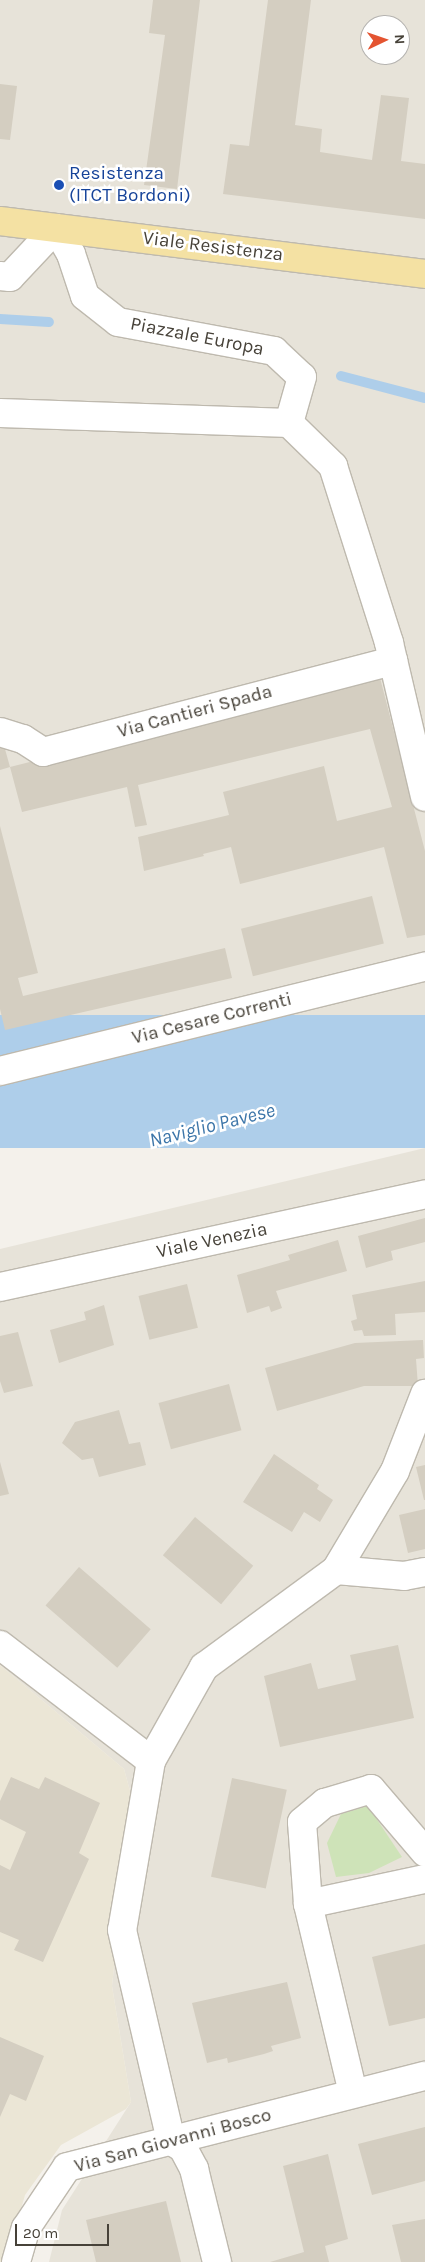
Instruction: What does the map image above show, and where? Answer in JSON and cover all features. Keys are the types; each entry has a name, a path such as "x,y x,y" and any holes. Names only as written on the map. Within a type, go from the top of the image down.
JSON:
{"main road":[{"name":"Viale Resistenza","path":"0,221 425,274"}],"street":[{"path":"0,276 10,277 56,228"},
{"name":"Piazzale Europa","path":"56,228 71,254 85,296 118,322 274,351 302,377 289,423"},
{"path":"0,414 289,423 333,466 393,661 425,797"},
{"name":"Via Cantieri Spada","path":"11,736 43,752 393,661"},
{"name":"Via Cesare Correnti","path":"0,1071 425,967"},
{"name":"Viale Venezia","path":"0,1287 425,1194"},
{"path":"217,2262 194,2169 184,2148 171,2141 122,1930 151,1761 204,1667 336,1570 395,1472 425,1394"},
{"path":"336,1570 404,1576 425,1572"},
{"path":"0,1645 151,1761"},
{"path":"353,2093 308,1904 302,1822 325,1803 372,1789 425,1852"},
{"path":"308,1904 425,1879"},
{"name":"Via San Giovanni Bosco","path":"16,2262 26,2228 67,2167 425,2076"}],"shaded area":[{"path":"0,0 425,0 425,1015 0,1116"},
{"path":"425,1148 425,2262 49,2262 62,2210 131,2102 112,1986 132,1798 124,1769 0,1665 0,1249"},
{"path":"0,1665 124,1769 132,1798 112,1986 131,2102 126,2109 61,2145 25,2195 6,2262 0,2262"}],"green space":[{"path":"368,1806 402,1857 369,1873 336,1877 327,1843 341,1814"}],"water":[{"name":"Naviglio Pavese","path":"0,1015 425,1015 425,1148 0,1148"}],"building":[{"path":"153,0 200,0 177,189 144,185 165,35 149,33"},
{"path":"268,0 311,0 295,125 322,129 320,152 372,160 381,95 409,98 401,161 425,164 425,219 223,194 230,144 249,146"},
{"path":"0,84 17,86 10,140 0,139"},
{"path":"379,674 425,851 425,935 407,938 384,847 240,884 231,847 144,871 138,837 229,815 223,792 324,766 337,821 392,807 370,729 138,785 147,825 135,827 127,787 22,812 10,767"},
{"path":"3,742 10,767 0,770 0,743"},
{"path":"0,826 38,973 18,978 23,996 225,948 232,978 5,1030 0,1009"},
{"path":"372,896 384,944 253,976 241,929"},
{"path":"425,1218 425,1242 391,1251 393,1260 366,1268 358,1236"},
{"path":"338,1240 347,1271 276,1291 282,1308 271,1312 269,1306 247,1313 237,1275 290,1260 288,1255"},
{"path":"425,1281 425,1312 395,1314 396,1335 364,1336 362,1330 354,1331 351,1321 357,1319 352,1295"},
{"path":"187,1284 198,1328 149,1340 138,1296"},
{"path":"104,1305 114,1345 59,1363 50,1330 86,1320 84,1312"},
{"path":"18,1332 33,1386 4,1393 0,1381 0,1336"},
{"path":"423,1340 424,1358 416,1359 418,1386 364,1386 277,1411 265,1368 355,1343"},
{"path":"229,1384 241,1430 171,1449 158,1403"},
{"path":"119,1410 129,1444 140,1442 146,1465 99,1477 93,1458 82,1460 62,1443 75,1422"},
{"path":"274,1454 319,1485 317,1489 333,1500 320,1522 304,1512 292,1532 243,1502"},
{"path":"0,1462 9,1494 0,1496"},
{"path":"425,1465 425,1500 424,1500 416,1467"},
{"path":"425,1509 425,1549 408,1553 399,1515"},
{"path":"195,1517 253,1566 221,1604 163,1555"},
{"path":"79,1567 151,1629 117,1668 46,1605"},
{"path":"398,1645 414,1718 280,1747 264,1676 311,1663 318,1689 356,1680 350,1655"},
{"path":"11,1777 39,1789 45,1777 100,1803 79,1853 89,1859 43,1962 14,1950 19,1940 0,1932 0,1865 10,1870 26,1832 0,1819 0,1801"},
{"path":"232,1778 287,1790 266,1888 211,1877"},
{"path":"425,1944 425,2018 389,2026 372,1957"},
{"path":"287,1982 301,2038 271,2046 273,2051 264,2054 228,2063 227,2058 207,2063 192,2003"},
{"path":"0,2037 44,2056 26,2101 10,2094 0,2117"},
{"path":"425,2127 425,2181 372,2195 358,2144"},
{"path":"328,2154 348,2239 325,2246 329,2262 270,2262 304,2252 283,2166"},
{"path":"166,2201 181,2262 96,2262 86,2220"},
{"path":"425,2219 425,2262 401,2262 392,2225"}],"waterway":[{"path":"0,319 49,322"},
{"path":"341,376 425,398"}],"place":[{"name":"Resistenza (ITCT Bordoni)","path":"59,185"}]}
